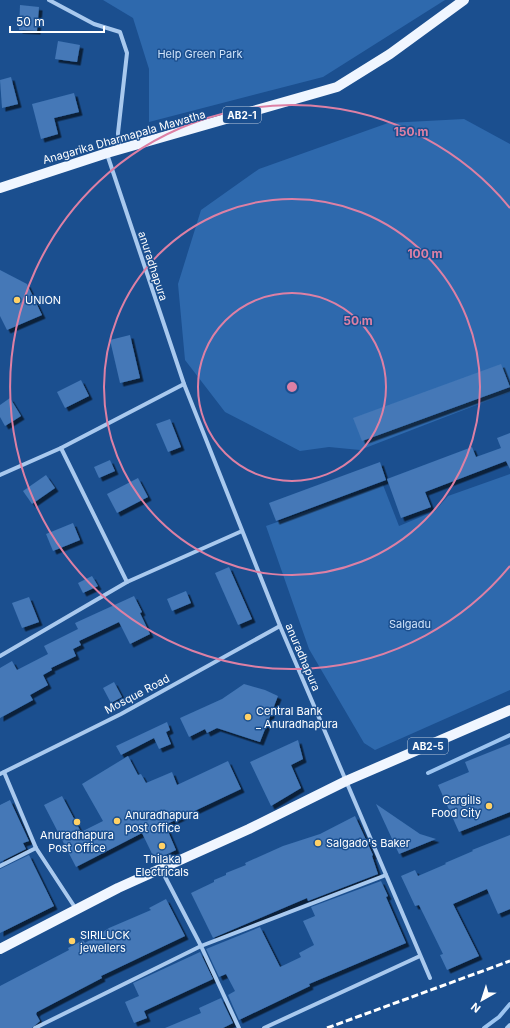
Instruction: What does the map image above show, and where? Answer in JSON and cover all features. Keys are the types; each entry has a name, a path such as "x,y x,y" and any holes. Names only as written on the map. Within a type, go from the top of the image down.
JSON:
{"main road":[{"name":"Anagarika Dharmapala Mawatha","path":"0,188 107,153 119,151 337,87 390,54 464,0"},
{"name":"AB2-5","path":"0,949 76,909 250,829 346,781 510,710"}],"street":[{"path":"50,0 94,24 120,32 127,53 118,133 119,151"},
{"name":"anuradhapura","path":"107,153 184,384 280,626 430,978"},
{"path":"0,475 61,448 184,384"},
{"path":"61,448 127,582"},
{"path":"0,656 127,582 242,531"},
{"name":"Mosque Road","path":"2,773 121,714 280,626"},
{"path":"2,773 36,848 76,909"},
{"path":"0,866 36,848"},
{"path":"161,869 201,946 239,1028"},
{"path":"35,1028 201,946 386,875"},
{"path":"264,1028 420,956"},
{"path":"507,1028 510,1025"}],"green space":[{"name":"Help Green Park","path":"103,0 445,0 323,77 149,122 149,69 133,18"},
{"path":"464,119 510,144 510,392 360,450 329,447 300,451 225,412 185,360 178,284 201,210 259,169 388,123"},
{"name":"Salgadu","path":"510,474 510,690 375,750 364,743 309,649 266,526 383,485 399,526 435,511 448,496"}],"building":[{"path":"20,5 39,7 37,31 19,30"},
{"path":"58,41 80,45 77,62 55,59"},
{"path":"11,77 18,104 2,108 0,80"},
{"path":"74,93 79,112 54,118 58,134 41,139 32,104"},
{"name":"UNION","path":"0,270 27,284 42,315 7,330 0,316"},
{"path":"130,335 140,378 120,383 110,340"},
{"path":"501,364 510,387 362,441 353,418"},
{"path":"81,380 89,396 65,408 57,392"},
{"path":"10,398 21,416 5,426 0,417 0,405"},
{"path":"170,419 181,447 168,452 156,424"},
{"path":"510,433 510,469 506,461 425,492 431,507 401,518 387,479 472,447 476,457 501,448 497,438"},
{"path":"110,460 115,471 99,478 94,467"},
{"path":"380,462 386,480 276,521 269,503"},
{"path":"46,475 55,488 32,504 23,491"},
{"path":"138,478 148,497 117,513 107,494"},
{"path":"73,523 80,540 53,551 46,534"},
{"path":"229,567 252,619 238,625 215,573"},
{"path":"92,576 98,586 83,593 78,583"},
{"path":"186,591 191,603 172,611 167,599"},
{"path":"134,596 150,634 130,644 119,622 79,641 81,645 73,649 76,656 51,668 52,670 43,675 48,685 30,695 33,700 0,718 0,668 12,661 17,670 48,654 44,646 78,629 75,623"},
{"path":"29,597 39,622 22,628 12,603"},
{"path":"114,682 122,697 111,703 103,688"},
{"name":"Central Bank _ Anuradhapura","path":"244,684 265,690 278,696 260,742 217,728 207,733 205,729 189,737 180,718 222,699"},
{"path":"167,722 170,730 166,732 171,744 159,749 154,738 121,755 116,746"},
{"path":"298,740 303,759 291,765 301,788 271,806 250,762"},
{"path":"510,744 510,812 459,832 438,785 469,772 465,762"},
{"path":"128,756 138,775 141,774 146,783 172,772 177,785 228,761 241,789 167,824 169,828 167,829 176,850 155,860 142,833 76,867 44,805 62,796 81,832 103,821 82,784"},
{"path":"10,800 29,841 23,843 26,849 0,862 0,805"},
{"path":"376,804 420,834 436,839 399,854"},
{"path":"355,816 373,855 372,856 378,874 308,901 307,898 213,938 191,893 214,882 214,880 226,875 226,873 246,865 245,863 283,846 320,834"},
{"path":"510,835 510,909 498,914 487,889 453,904 479,956 447,970 440,955 443,954 419,905 415,906 401,876 415,870 418,876 473,851 472,850"},
{"path":"29,855 54,906 0,933 0,869"},
{"path":"381,881 388,896 386,897 406,943 309,984 310,986 239,1020 228,995 235,991 226,974 219,977 206,949 260,927 280,967 301,957 299,953 314,945 303,921 315,916 311,907"},
{"path":"166,899 185,936 101,976 102,978 37,1012 36,1014 40,1021 32,1028 0,1028 0,986 69,950 68,948 83,940 85,943 109,928 151,910 149,908"},
{"path":"200,952 213,979 144,1011 147,1018 134,1023 125,1002 139,996 133,983"},
{"path":"221,998 233,1023 223,1028 165,1028 201,1013 199,1008"}],"waterway":[{"path":"428,773 510,735"},
{"path":"484,1028 499,1017 510,1004"}],"railway":[{"path":"327,1028 510,961"}],"place":[{"name":"UNION","path":"17,300"},
{"name":"Central Bank _ Anuradhapura","path":"248,717"},
{"name":"Cargills Food City","path":"489,806"},
{"name":"Anuradhapura post office","path":"117,821"},
{"name":"Anuradhapura Post Office","path":"77,822"},
{"name":"Salgado's Baker","path":"318,843"},
{"name":"Thilaka Electricals","path":"162,846"},
{"name":"SIRILUCK jewellers","path":"72,941"}]}
